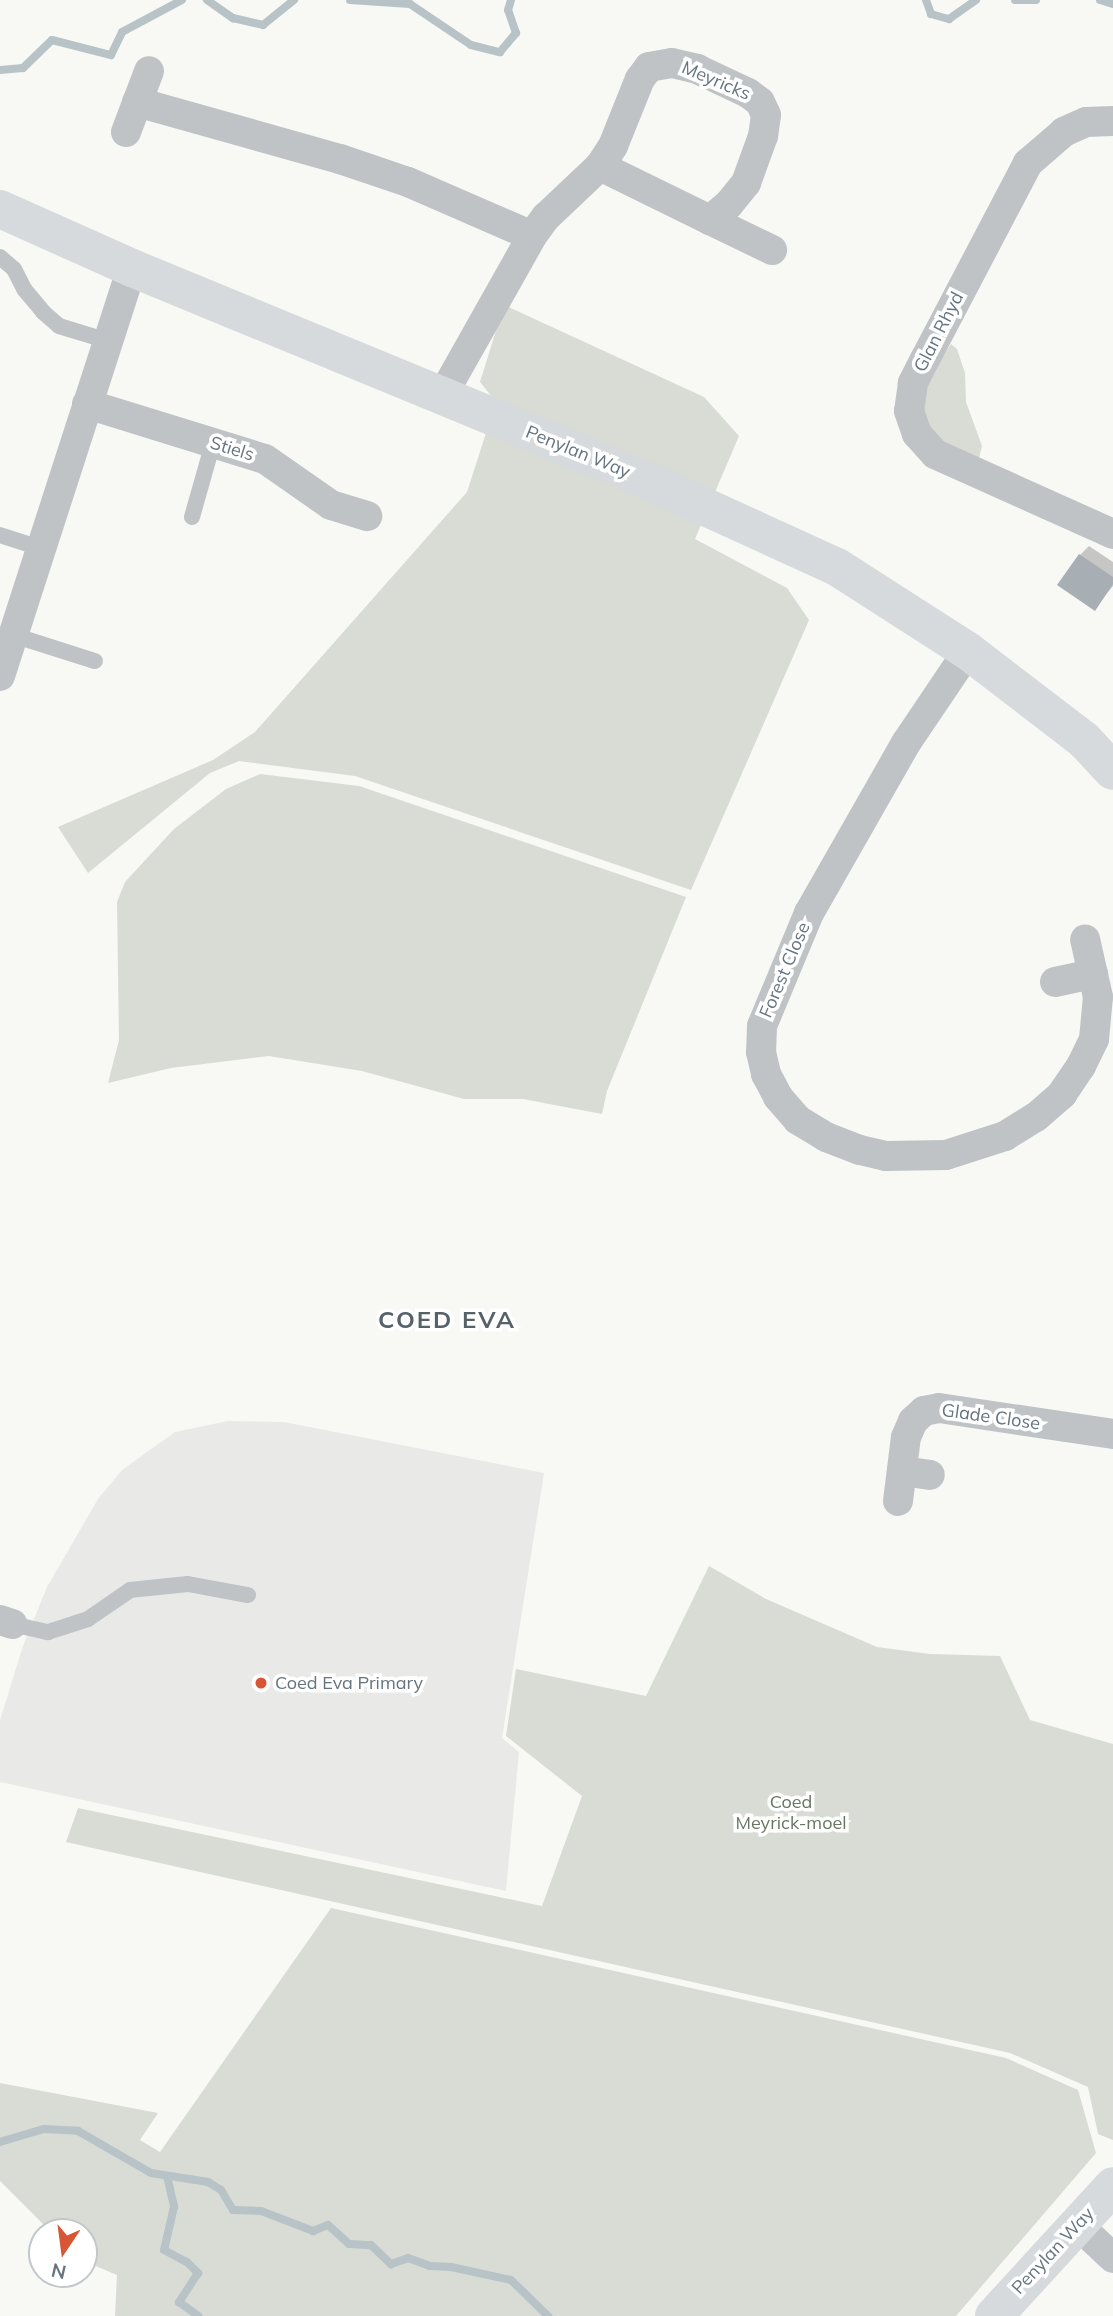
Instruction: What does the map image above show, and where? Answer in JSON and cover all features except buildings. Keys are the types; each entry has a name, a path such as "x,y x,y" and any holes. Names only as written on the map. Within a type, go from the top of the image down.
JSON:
{"street":[{"name":"Meyricks","path":"442,396 532,236 546,217 600,166 613,146 640,79 649,67 672,63 697,69 748,93 760,102 766,115 763,136 746,183 729,204 710,220"},
{"path":"126,132 149,71"},
{"path":"137,102 340,159 408,182 532,236"},
{"name":"Glan Rhyd","path":"1113,121 1086,122 1063,132 1028,163 925,359 914,383 909,411 917,435 935,454 1113,534"},
{"path":"600,166 772,250"},
{"name":"Penylan Way","path":"0,209 131,268 644,479 837,567 909,610 968,651 1084,740 1113,771"},
{"path":"0,676 131,268"},
{"name":"Stiels","path":"87,404 265,460 322,500 367,516"},
{"name":"Forest Close","path":"968,651 906,743 809,913 762,1026 761,1052 766,1074 778,1097 799,1120 826,1137 860,1150 886,1156 946,1155 1005,1136 1036,1117 1062,1094 1081,1066 1094,1039 1098,997 1085,939"},
{"path":"1055,982 1093,974"},
{"name":"Glade Close","path":"898,1501 916,1473 906,1437 913,1421 924,1410 939,1408 1113,1434"},
{"name":"Penylan Way","path":"993,2316 1113,2186"},
{"path":"1078,2225 1113,2258"}],"lane":[{"path":"0,257 14,269 24,289 43,312 60,326 108,341"},
{"path":"192,517 213,443"},
{"path":"0,535 40,548"},
{"path":"13,635 95,661"},
{"path":"6,1622 48,1632 88,1619 130,1590 188,1584 248,1595"}],"shaded area":[{"name":"Coed Eva Primary","path":"228,1421 284,1422 544,1473 502,1738 519,1752 506,1891 0,1782 0,1720 23,1646 47,1587 98,1499 122,1470 175,1432"}],"green space":[{"path":"504,305 704,397 739,436 695,539 787,588 809,620 691,890 355,776 239,761 210,773 88,873 58,827 213,760 255,732 467,492 496,402 480,382"},
{"path":"951,344 957,349 965,373 966,402 982,446 978,462 945,452 921,417 923,386"},
{"path":"260,774 359,786 686,897 607,1091 602,1114 523,1099 464,1099 362,1071 269,1056 171,1068 108,1083 119,1040 117,902 125,882 174,829 226,789"},
{"name":"Coed Meyrick-moel","path":"709,1566 766,1599 877,1647 930,1654 1000,1656 1030,1720 1113,1744 1113,2140 1098,2134 1088,2087 1010,2053 66,1842 78,1808 542,1906 582,1796 506,1736 516,1669 646,1696"},
{"path":"331,1908 1006,2058 1078,2090 1096,2153 956,2316 115,2316 117,2275 98,2267 98,2218 37,2218 0,2181 0,2083 158,2113 140,2140 160,2152"}],"waterway":[{"path":"0,70 23,68 52,40 111,55 122,32 182,0"},
{"path":"207,0 233,18 263,25 294,0"},
{"path":"350,0 410,4 471,45 500,52 516,33 508,10 511,0"},
{"path":"926,0 931,14 949,19 976,0"},
{"path":"1015,0 1036,0"},
{"path":"1100,0 1113,4"},
{"path":"0,2142 44,2129 78,2131 151,2173 208,2182 221,2190 233,2210 261,2211 313,2231 328,2225 349,2244 371,2245 391,2264 408,2258 430,2266 451,2267 511,2280 548,2316"},
{"path":"167,2176 174,2207 164,2250 187,2262 198,2273 179,2302 198,2316"}],"place":[{"name":"Coed Eva Primary","path":"261,1683"}],"district":[{"name":"COED EVA","path":"447,1320"}]}
